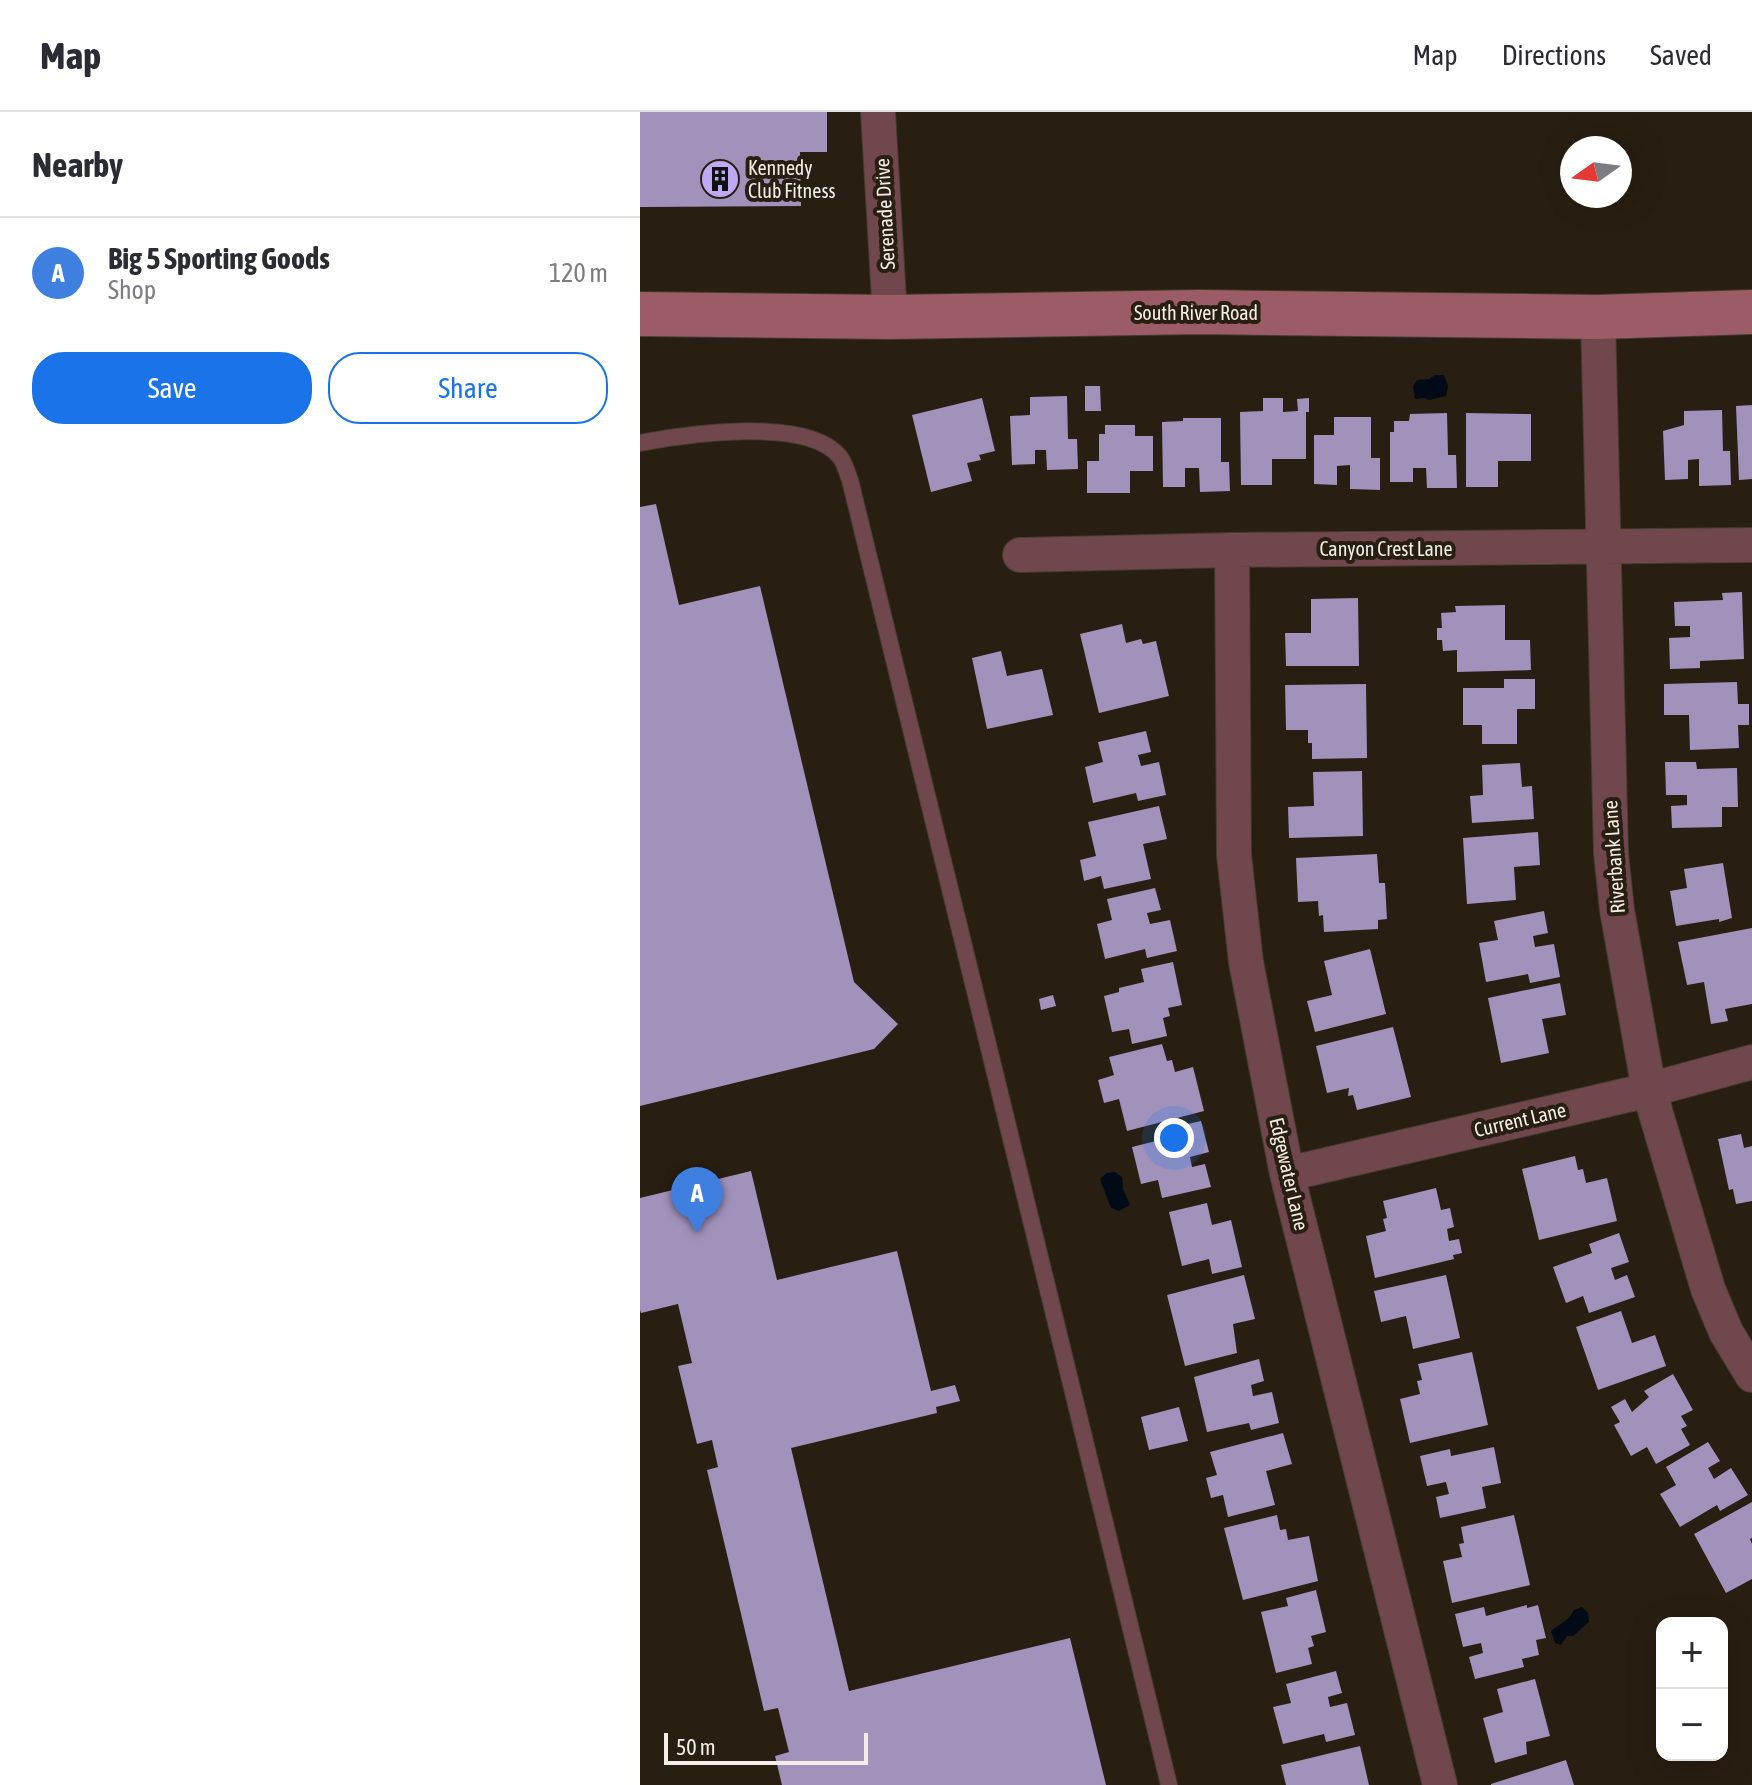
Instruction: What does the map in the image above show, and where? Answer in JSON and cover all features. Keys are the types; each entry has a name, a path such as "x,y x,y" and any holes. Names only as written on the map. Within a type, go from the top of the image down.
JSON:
{"main road":[{"name":"South River Road","path":"640,314 890,317 1200,312 1598,317 1752,312"}],"street":[{"name":"Serenade Drive","path":"878,112 890,317"},
{"name":"Riverbank Lane","path":"1598,317 1611,853 1617,910 1649,1090 1708,1289 1726,1332 1752,1375"},
{"name":"Canyon Crest Lane","path":"1020,555 1752,545"},
{"name":"Edgewater Lane","path":"1232,550 1234,855 1246,962 1287,1174 1440,1785"},
{"name":"Current Lane","path":"1287,1174 1649,1090 1752,1062"}],"lane":[{"path":"640,443 743,432 795,433 808,436 840,458 850,480 1169,1785"}],"shaded area":[{"path":"1444,375 1448,386 1446,396 1415,399 1413,386 1417,380"},
{"path":"1115,1172 1122,1177 1130,1205 1119,1211 1111,1208 1100,1179 1107,1173"},
{"path":"1582,1607 1588,1613 1589,1622 1573,1636 1567,1636 1561,1645 1555,1643 1551,1631 1569,1618 1574,1610"}],"building":[{"name":"Kennedy Club Fitness","path":"640,112 827,112 827,152 800,152 801,206 640,207"},
{"path":"1085,386 1100,386 1101,411 1085,411"},
{"path":"1067,396 1068,439 1077,439 1078,469 1047,470 1046,450 1035,450 1035,464 1012,465 1010,416 1030,415 1030,397"},
{"path":"982,398 995,451 979,455 981,460 967,463 972,481 931,492 912,415"},
{"path":"1263,398 1283,398 1283,412 1298,411 1297,399 1309,398 1306,459 1272,459 1272,485 1241,485 1240,412 1263,411"},
{"path":"1752,405 1752,479 1739,480 1736,406"},
{"path":"1722,410 1723,451 1730,451 1731,485 1699,486 1699,459 1688,460 1688,479 1665,480 1663,431 1684,425 1684,411"},
{"path":"1447,413 1448,455 1456,455 1457,488 1427,488 1426,468 1413,468 1413,482 1390,482 1390,432 1394,432 1394,421 1409,421 1410,414"},
{"path":"1466,413 1531,414 1531,461 1498,461 1498,487 1466,487"},
{"path":"1334,417 1371,417 1371,458 1380,458 1380,490 1350,489 1350,465 1337,466 1337,485 1314,484 1314,435 1334,435"},
{"path":"1183,418 1221,418 1221,462 1229,462 1230,491 1200,492 1199,468 1185,468 1185,487 1163,487 1162,422 1183,421"},
{"path":"1105,425 1135,425 1135,436 1153,436 1153,471 1130,471 1130,493 1087,493 1087,461 1099,461 1099,434 1105,434"},
{"path":"656,504 679,605 760,586 854,982 898,1024 874,1049 640,1106 640,507"},
{"path":"1742,592 1744,659 1700,661 1700,668 1670,669 1669,638 1690,637 1690,626 1675,626 1674,602 1723,600 1722,593"},
{"path":"1358,598 1359,666 1286,666 1285,633 1311,633 1311,599"},
{"path":"1505,605 1505,640 1530,640 1531,670 1457,672 1457,650 1443,651 1442,640 1437,640 1437,628 1442,628 1441,613 1456,612 1455,606"},
{"path":"1122,624 1126,643 1141,639 1143,644 1156,641 1169,696 1099,713 1080,634"},
{"path":"1001,651 1007,676 1042,669 1053,715 987,729 972,658"},
{"path":"1504,679 1535,679 1535,709 1517,709 1517,744 1482,744 1482,725 1463,725 1463,688 1504,688"},
{"path":"1737,682 1738,704 1749,704 1749,725 1738,725 1739,748 1690,750 1689,715 1664,715 1664,684"},
{"path":"1366,684 1367,758 1312,759 1308,730 1286,730 1285,685"},
{"path":"1146,731 1151,752 1138,755 1141,766 1159,762 1166,795 1138,801 1136,793 1093,803 1085,767 1103,762 1098,742"},
{"path":"1665,762 1696,762 1697,769 1737,768 1738,807 1722,807 1722,827 1672,828 1671,806 1687,805 1687,795 1666,795"},
{"path":"1520,763 1522,787 1532,786 1534,819 1472,823 1470,796 1483,795 1482,765"},
{"path":"1362,771 1363,836 1289,838 1288,807 1314,806 1313,772"},
{"path":"1159,806 1167,839 1143,844 1151,879 1104,889 1101,876 1084,881 1080,860 1096,856 1088,822"},
{"path":"1538,832 1540,865 1514,867 1516,900 1467,904 1463,838"},
{"path":"1377,854 1379,883 1385,883 1387,919 1378,920 1378,929 1324,932 1318,901 1298,902 1296,858"},
{"path":"1723,863 1732,918 1676,926 1670,891 1687,888 1684,869"},
{"path":"1155,888 1161,910 1147,913 1150,924 1170,920 1177,951 1147,958 1145,949 1105,959 1097,924 1112,920 1107,899"},
{"path":"1544,911 1548,933 1533,936 1535,947 1554,944 1560,977 1530,983 1528,974 1486,982 1479,943 1498,940 1494,921"},
{"path":"1752,928 1752,1004 1725,1009 1728,1021 1711,1024 1704,982 1687,985 1678,942"},
{"path":"1370,949 1386,1014 1315,1032 1307,1001 1332,995 1324,961"},
{"path":"1173,962 1182,1005 1168,1008 1170,1016 1163,1018 1167,1036 1132,1044 1129,1029 1112,1032 1104,996 1119,992 1119,988 1144,982 1141,969"},
{"path":"1560,983 1566,1015 1542,1019 1549,1053 1501,1063 1488,998"},
{"path":"1053,995 1056,1006 1041,1010 1039,999"},
{"path":"1393,1027 1411,1097 1357,1110 1353,1095 1348,1096 1349,1088 1327,1093 1316,1046"},
{"path":"1162,1044 1167,1061 1172,1060 1175,1072 1193,1067 1204,1111 1127,1131 1119,1099 1104,1103 1098,1080 1114,1075 1109,1057"},
{"path":"1201,1121 1209,1152 1190,1157 1192,1167 1205,1164 1211,1187 1162,1198 1158,1180 1141,1184 1132,1147 1172,1137 1170,1128"},
{"path":"1741,1134 1744,1148 1752,1146 1752,1201 1736,1204 1733,1189 1729,1190 1718,1139"},
{"path":"1575,1156 1578,1170 1583,1169 1586,1183 1607,1178 1617,1221 1539,1240 1522,1169"},
{"path":"751,1171 777,1280 897,1251 931,1391 955,1385 960,1401 936,1407 937,1413 791,1448 849,1691 1070,1638 1106,1785 782,1785 775,1756 789,1752 778,1708 764,1711 707,1470 718,1467 712,1440 697,1444 678,1366 692,1363 678,1304 641,1313 640,1310 640,1198"},
{"path":"1436,1188 1441,1210 1450,1208 1454,1227 1447,1229 1449,1241 1459,1239 1462,1253 1453,1255 1454,1259 1375,1278 1366,1236 1386,1231 1383,1201"},
{"path":"1207,1203 1212,1225 1231,1220 1242,1267 1212,1274 1209,1259 1182,1266 1169,1212"},
{"path":"1619,1233 1629,1262 1611,1268 1615,1280 1627,1275 1635,1297 1589,1313 1583,1296 1566,1303 1553,1267 1592,1253 1589,1244"},
{"path":"1244,1275 1255,1319 1233,1324 1237,1353 1185,1366 1167,1295"},
{"path":"1446,1275 1460,1338 1413,1349 1406,1316 1381,1322 1374,1291"},
{"path":"1621,1311 1632,1343 1655,1335 1666,1366 1598,1390 1576,1327"},
{"path":"1472,1352 1488,1425 1410,1443 1400,1399 1420,1394 1417,1381 1422,1380 1418,1364"},
{"path":"1259,1359 1264,1381 1251,1385 1253,1396 1272,1392 1279,1423 1251,1430 1249,1423 1207,1432 1194,1377"},
{"path":"1673,1374 1693,1410 1681,1416 1687,1426 1681,1429 1690,1445 1656,1464 1647,1447 1631,1456 1614,1425 1620,1422 1611,1407 1625,1399 1632,1412 1649,1397 1644,1391"},
{"path":"1179,1407 1188,1441 1149,1450 1141,1417"},
{"path":"1283,1433 1292,1464 1266,1471 1275,1505 1228,1517 1223,1495 1211,1498 1206,1478 1217,1475 1210,1452"},
{"path":"1708,1442 1720,1461 1708,1468 1714,1479 1731,1468 1748,1495 1720,1511 1717,1505 1680,1527 1660,1494 1676,1485 1666,1467"},
{"path":"1494,1447 1501,1483 1482,1487 1486,1508 1440,1518 1436,1497 1449,1494 1446,1482 1427,1486 1420,1456 1450,1449 1451,1456"},
{"path":"1752,1502 1752,1579 1726,1593 1694,1534"},
{"path":"1277,1515 1280,1530 1286,1529 1288,1540 1309,1536 1318,1581 1243,1600 1224,1528"},
{"path":"1514,1515 1530,1585 1452,1603 1443,1561 1462,1557 1459,1544 1464,1543 1461,1527"},
{"path":"1316,1590 1326,1632 1311,1636 1314,1646 1308,1648 1312,1664 1276,1673 1261,1612 1288,1606 1286,1598"},
{"path":"1527,1605 1527,1608 1538,1605 1546,1638 1536,1640 1539,1655 1522,1659 1524,1667 1475,1679 1469,1657 1483,1653 1481,1643 1463,1647 1455,1614 1484,1607 1486,1616"},
{"path":"1336,1671 1342,1693 1328,1697 1330,1707 1347,1703 1355,1735 1326,1742 1324,1734 1283,1744 1273,1707 1291,1703 1286,1684"},
{"path":"1535,1679 1550,1736 1526,1742 1527,1754 1495,1763 1483,1718 1503,1712 1497,1689"},
{"path":"1360,1746 1369,1785 1286,1785 1281,1765"},
{"path":"1566,1760 1574,1785 1491,1785 1491,1784"}],"place":[{"name":"Kennedy Club Fitness","path":"720,179"},
{"name":"Big 5 Sporting Goods","path":"697,1233"}]}
